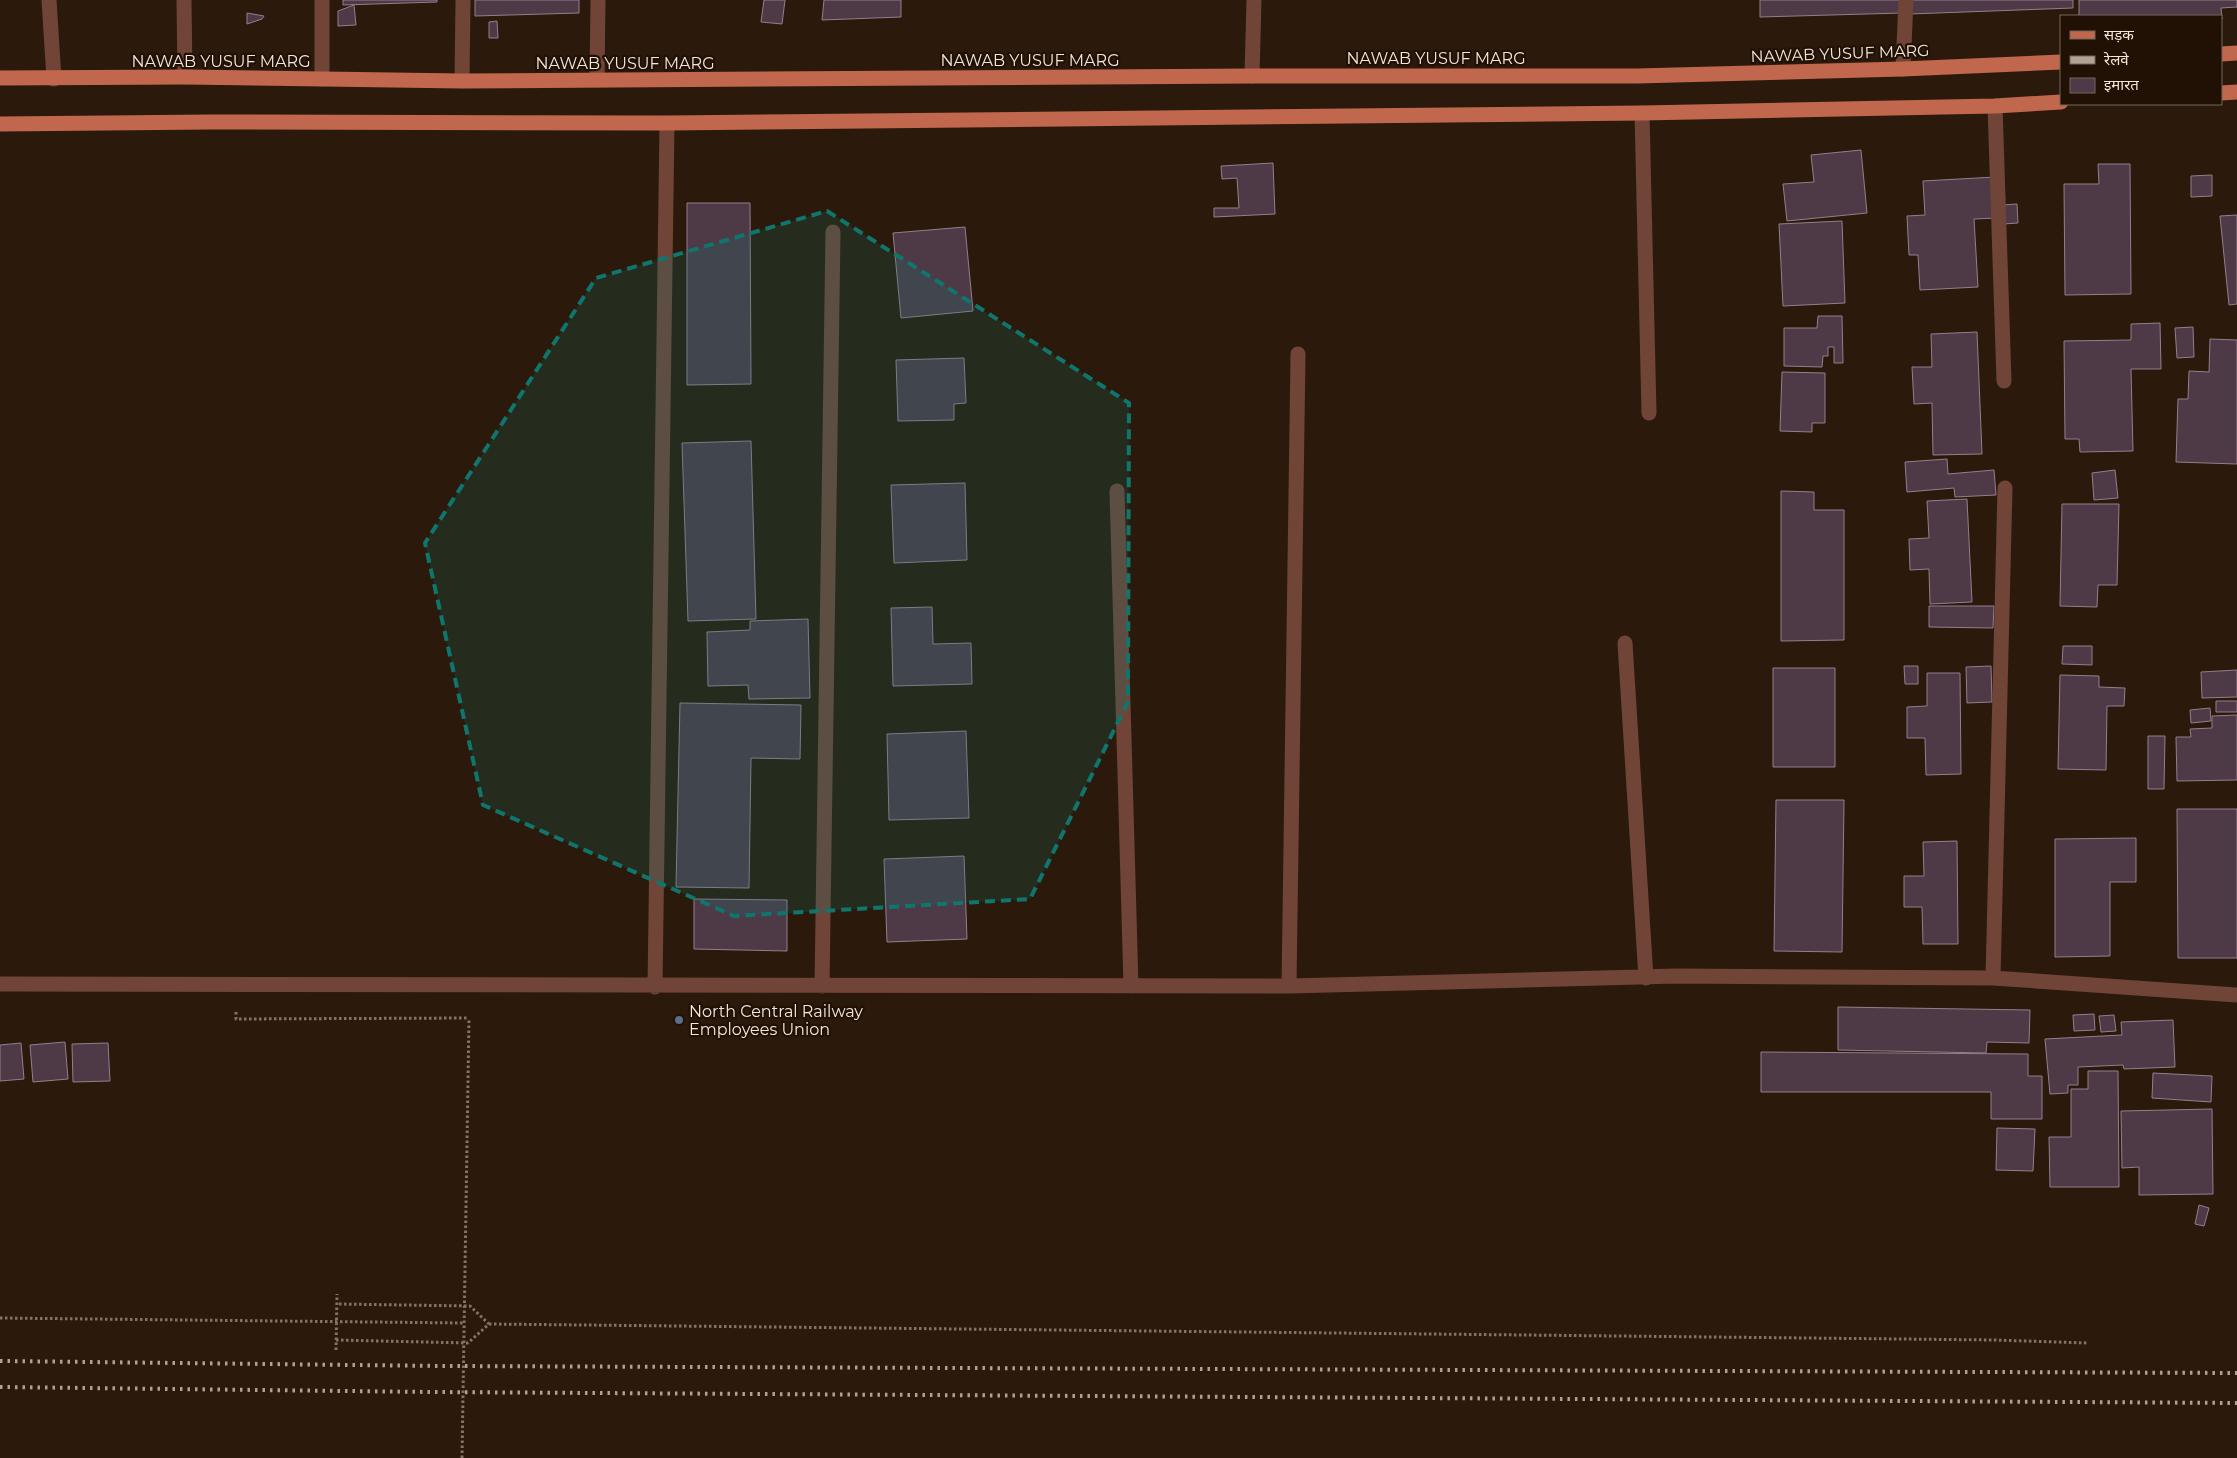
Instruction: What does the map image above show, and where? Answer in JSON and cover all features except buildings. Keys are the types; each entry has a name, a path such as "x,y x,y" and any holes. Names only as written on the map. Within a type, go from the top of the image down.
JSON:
{"main road":[{"path":"2222,54 2237,53"},
{"name":"NAWAB YUSUF MARG","path":"0,78 185,77 462,81 1252,76 1637,76 1904,69 2060,62"},
{"path":"2222,93 2237,92"},
{"path":"0,124 210,122 667,123 1642,113 1995,106 2060,102"}],"street":[{"path":"49,0 54,79"},
{"path":"184,0 185,77"},
{"path":"322,0 322,79"},
{"path":"462,81 463,0"},
{"path":"596,80 598,0"},
{"path":"1252,76 1254,0"},
{"path":"1904,69 1906,0"},
{"path":"1995,106 2004,381"},
{"path":"1642,113 1649,413"},
{"path":"655,987 667,123"},
{"path":"822,986 833,232"},
{"path":"1289,986 1298,354"},
{"path":"1993,978 2005,488"},
{"path":"1117,491 1131,986"},
{"path":"1626,643 1646,978"},
{"path":"0,984 655,987 1289,986 1677,976 1993,978 2237,995"}],"path":[{"path":"289,1018 469,1018 462,1458"},
{"path":"336,1350 337,1294"},
{"path":"337,1304 470,1306 489,1324"},
{"path":"0,1318 464,1323"},
{"path":"336,1340 468,1343 489,1324 1954,1339 2088,1343"}],"highlighted area":[{"path":"827,211 1129,403 1128,702 1030,899 734,916 483,805 425,543 596,278"}],"railway":[{"path":"0,1361 444,1366 2237,1373"},
{"path":"0,1387 431,1392 2237,1403"}],"place":[{"name":"North Central Railway Employees Union","path":"679,1020"}]}
